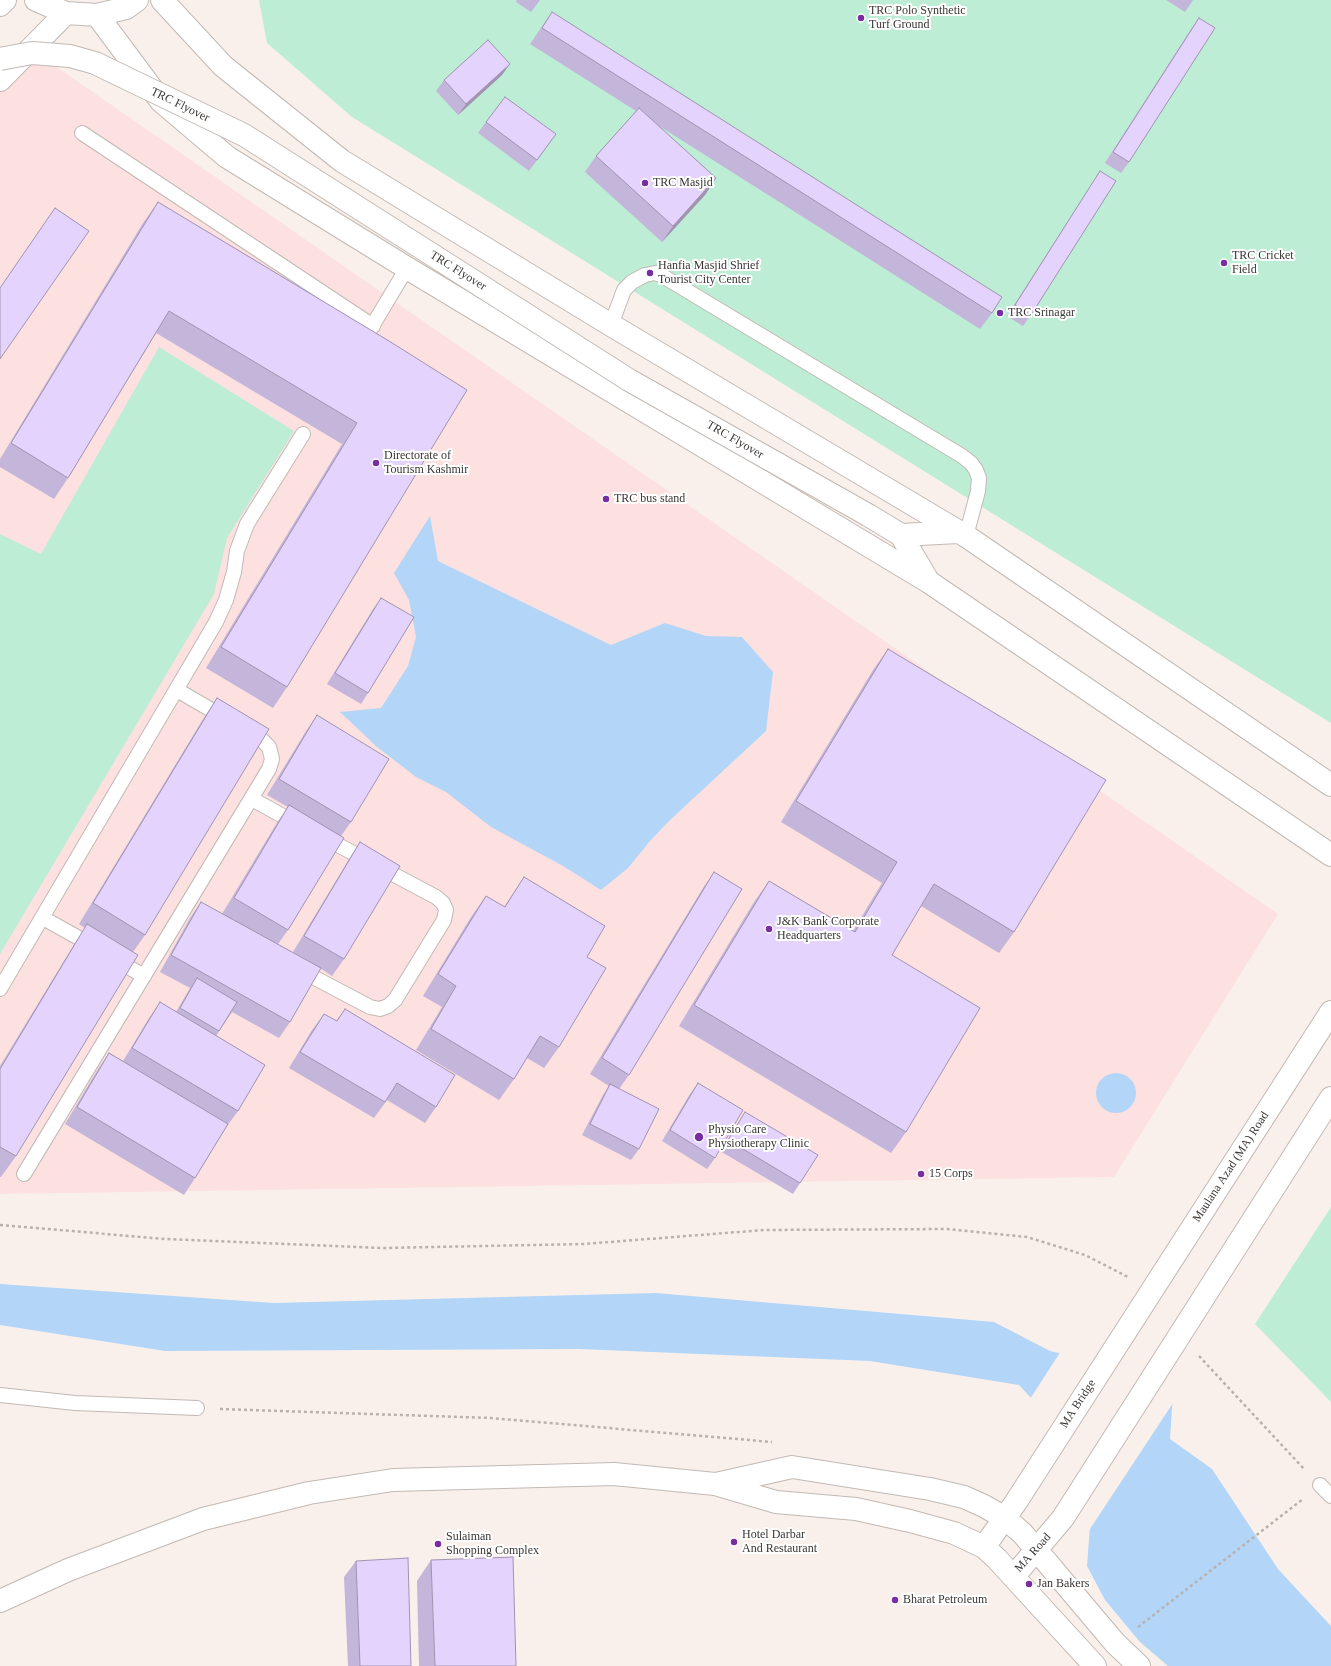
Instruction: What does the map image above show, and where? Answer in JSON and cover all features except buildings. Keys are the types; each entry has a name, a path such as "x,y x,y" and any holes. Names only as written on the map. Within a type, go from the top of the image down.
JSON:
{"main road":[{"path":"0,5 5,0"},
{"path":"36,0 66,13 97,16 126,8 137,0"},
{"path":"162,0 223,66 342,161 611,325 962,534 1331,785"},
{"path":"0,80 66,13"},
{"path":"97,16 161,101 227,157 407,268 929,582 1331,855"},
{"name":"TRC Flyover","path":"0,58 32,53 70,56 95,63 244,135 629,380 901,535 929,582"},
{"path":"901,535 962,534"},
{"name":"Maulana Azad (MA) Road","path":"1131,1322 1331,1012"},
{"path":"1180,1336 1331,1098"},
{"name":"MA Bridge","path":"1005,1518 1131,1322"},
{"name":"MA Road","path":"715,1484 776,1502 856,1509 954,1533 984,1547 1014,1576 1063,1518 1167,1354 1180,1336"},
{"path":"0,1601 68,1570 203,1519 324,1491 392,1480 614,1474 715,1484 792,1467 930,1489 964,1497 1005,1518 1037,1549 1115,1643 1139,1666"},
{"path":"984,1547 1005,1518"},
{"path":"1014,1576 1095,1666"}],"lane":[{"path":"82,134 372,326"},
{"path":"360,345 407,268"},
{"path":"611,325 624,290 632,282 645,275 655,273 661,275 962,456 971,463 979,478 978,491 962,534"},
{"path":"0,989 216,622 226,600 234,572 237,551 247,524 303,434"},
{"path":"24,1174 269,769 272,759 269,746 260,738 177,690"},
{"path":"252,799 436,897 443,903 446,910 444,920 395,1000 388,1006 380,1009 370,1007 288,964"},
{"path":"185,909 199,916"},
{"path":"43,918 144,976"},
{"path":"0,1395 75,1403 197,1408"},
{"path":"1320,1486 1331,1496"}],"path":[{"path":"0,1225 165,1239 384,1248 584,1244 764,1230 947,1229 1027,1237 1085,1255 1152,1290"},
{"path":"1180,1336 1320,1486"},
{"path":"197,1408 491,1418 780,1443"},
{"path":"1132,1632 1291,1509"}],"shaded area":[{"path":"38,54 1278,914 1114,1177 0,1194 0,59"}],"green space":[{"name":"TRC Srinagar","path":"259,0 1331,0 1331,723 352,117 267,43"},
{"path":"159,347 294,431 227,538 214,594 0,954 0,534 41,554"},
{"path":"1331,1207 1331,1402 1255,1324"}],"water":[{"path":"430,516 438,561 611,645 665,623 706,636 742,637 773,672 766,731 669,821 628,868 601,890 563,866 491,827 446,792 416,777 377,747 340,712 381,708 408,666 416,637 409,600 394,573"},
{"path":"1116,1073 1124,1075 1130,1079 1134,1085 1136,1093 1134,1101 1130,1107 1124,1111 1116,1113 1108,1111 1102,1107 1098,1101 1096,1093 1098,1085 1102,1079 1108,1075"},
{"path":"0,1284 274,1303 656,1293 994,1322 1050,1351 1174,1378 1170,1439 1212,1469 1278,1569 1331,1626 1331,1666 1168,1666 1140,1642 1105,1600 1087,1566 1090,1526 1109,1482 1019,1385 870,1361 579,1349 165,1351 0,1325"}],"pier":[{"path":"1061,1351 1174,1376 1176,1378 1175,1400 1088,1532 1088,1525 1107,1483 1030,1399"}],"place":[{"name":"TRC Polo Synthetic Turf Ground","path":"861,18"},
{"name":"TRC Masjid","path":"645,183"},
{"name":"TRC Cricket Field","path":"1224,263"},
{"name":"Hanfia Masjid Shrief Tourist City Center","path":"650,273"},
{"name":"TRC Srinagar","path":"1000,313"},
{"name":"Directorate of Tourism Kashmir","path":"376,463"},
{"name":"TRC bus stand","path":"606,499"},
{"name":"J&K Bank Corporate Headquarters","path":"769,929"},
{"name":"Physio Care Physiotherapy Clinic","path":"699,1137"},
{"name":"15 Corps","path":"921,1174"},
{"name":"Hotel Darbar And Restaurant","path":"734,1542"},
{"name":"Sulaiman Shopping Complex","path":"438,1544"},
{"name":"Jan Bakers","path":"1029,1584"},
{"name":"Bharat Petroleum","path":"895,1600"}]}
